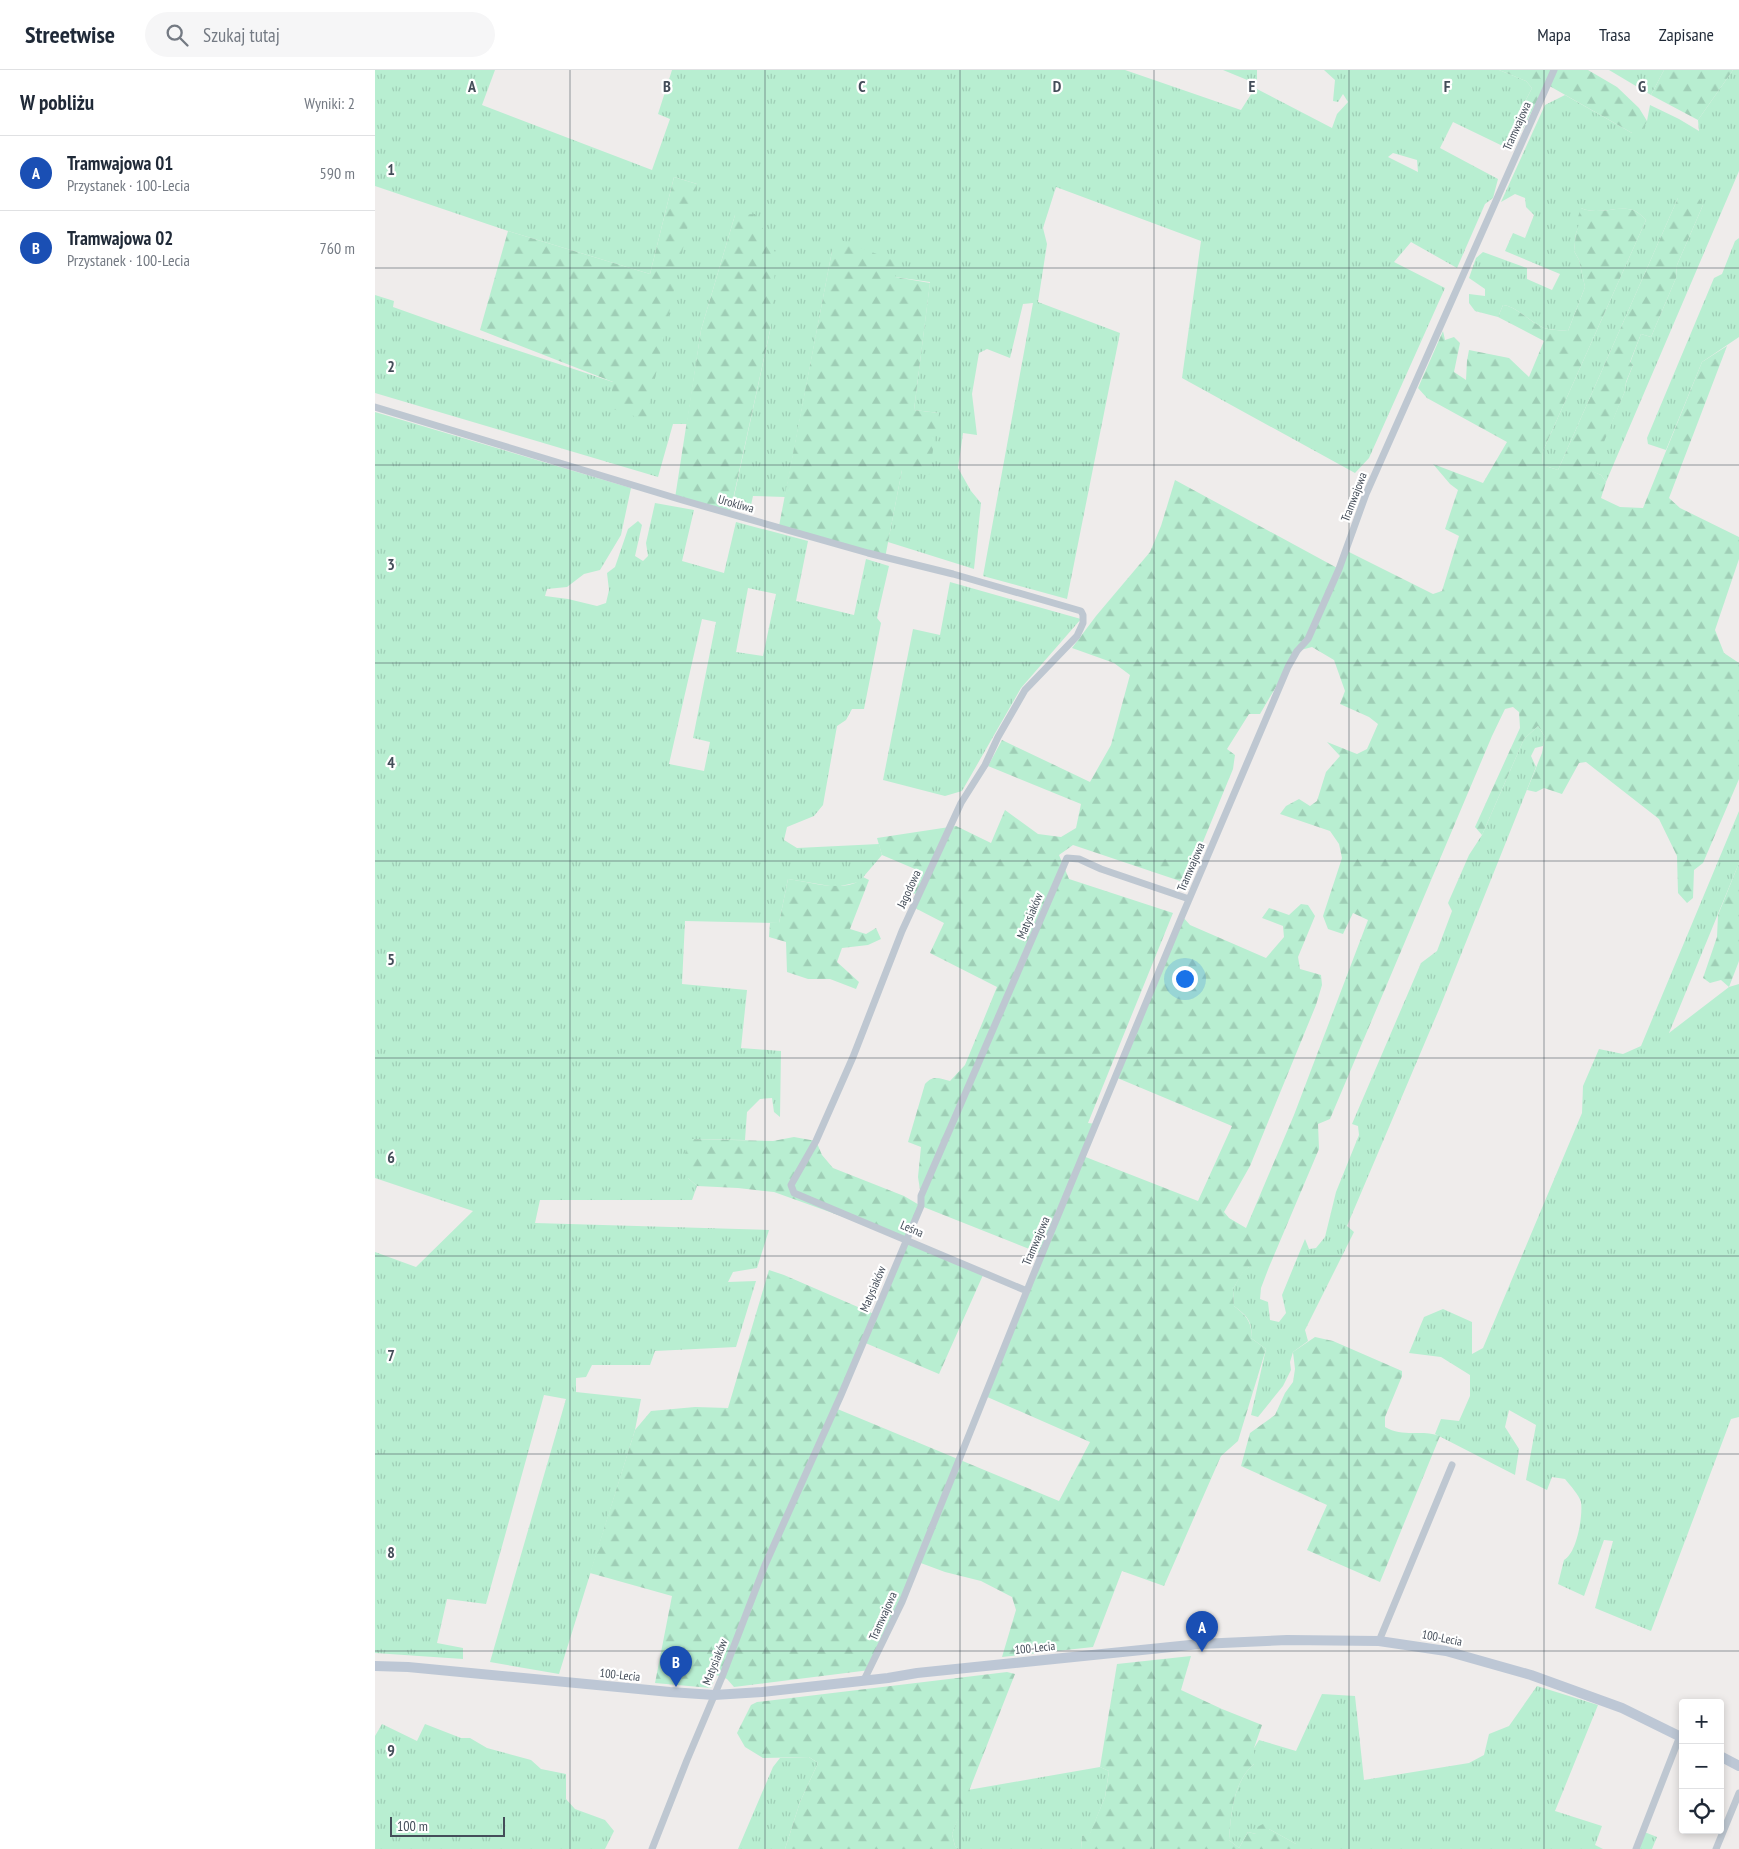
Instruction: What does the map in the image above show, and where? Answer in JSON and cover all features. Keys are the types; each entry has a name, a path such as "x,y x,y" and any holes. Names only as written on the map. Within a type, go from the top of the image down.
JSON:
{"street":[{"name":"Tramwajowa","path":"864,1680 902,1602 1027,1291 1189,899 1288,667 1297,651 1309,639 1339,569 1366,494 1554,70"},
{"name":"Urokliwa","path":"375,407 689,502 867,553 953,574 1081,610 1083,623"},
{"name":"Jagodowa","path":"791,1185 816,1141 853,1057 903,931 961,803 985,765 998,737 1025,690 1077,636 1083,623"},
{"name":"Matysiaków","path":"652,1849 765,1565 841,1395 921,1206 921,1196 1067,858 1079,860 1189,899"},
{"name":"Leśna","path":"791,1185 794,1193 1027,1291"},
{"path":"1379,1641 1452,1465"},
{"name":"100-Lecia","path":"375,1666 408,1666 661,1691 714,1694 761,1692 917,1673 1200,1644 1287,1640 1379,1641 1446,1651 1531,1675 1622,1708 1679,1736"},
{"path":"1636,1849 1679,1742"},
{"path":"1724,1758 1739,1766"},
{"path":"1716,1849 1739,1792"}],"green space":[{"path":"375,70 495,70 482,105 652,170 670,119 658,114 672,70 1125,70 1241,110 1255,88 1332,128 1337,114 1348,102 1343,94 1338,102 1333,101 1335,80 1324,70 1499,70 1526,81 1532,88 1506,139 1515,144 1511,150 1453,122 1440,148 1498,179 1493,198 1485,204 1457,268 1411,242 1394,262 1445,288 1369,458 1355,473 1182,378 1201,241 1056,187 1043,228 1047,244 1038,302 1120,333 1067,599 983,576 1033,303 1023,304 1010,358 987,349 979,353 972,394 977,435 963,433 958,468 971,491 981,503 974,569 888,542 902,470 939,413 914,410 930,282 895,277 832,251 785,497 753,496 751,505 733,501 771,326 735,215 701,330 687,424 673,424 658,477 375,393 375,295 394,301 393,307 613,382 697,184 674,177 650,274 508,231 375,186","holes":["1393,153 1417,160 1418,172 1388,157"]},
{"path":"1223,70 1257,70 1257,84"},
{"path":"1499,70 1588,70 1617,87 1639,108 1647,121 1641,133 1632,133 1546,84 1515,144 1506,139 1532,88 1526,81"},
{"path":"1609,70 1664,70 1651,95"},
{"path":"1664,70 1733,70 1698,120 1651,95"},
{"path":"1733,70 1739,70 1739,171 1606,482 1601,475 1591,471 1625,391 1633,365 1630,363 1641,334 1651,337 1676,278 1677,265 1703,205 1678,198 1558,470 1542,465 1543,451 1646,220 1633,210 1594,211 1581,208 1581,221 1576,233 1574,251 1579,260 1585,287 1568,331 1544,328 1508,306 1503,305 1498,317 1475,311 1469,303 1469,294 1485,296 1485,289 1469,278 1476,258 1483,252 1527,268 1527,279 1552,290 1560,274 1505,251 1513,233 1525,238 1534,215 1526,207 1525,198 1515,194 1501,202 1545,105 1565,95 1632,133 1647,121 1650,105 1699,131 1698,120"},
{"path":"674,177 697,184 646,420 610,408 613,382 480,330 508,231 650,274"},
{"path":"1688,191 1698,197 1703,205 1677,265 1676,278 1651,337 1641,334 1630,362 1633,365 1626,382 1625,391 1592,471 1601,475 1606,482 1601,498 1620,507 1643,508 1702,362 1727,346 1669,498 1680,508 1739,537 1739,559 1715,630 1724,653 1739,663 1739,779 1703,863 1694,870 1693,898 1687,903 1678,893 1677,856 1659,819 1586,762 1579,763 1562,794 1544,788 1536,792 1527,790 1542,753 1545,737 1538,726 1524,739 1482,835 1475,827 1520,728 1519,712 1513,707 1505,709 1330,1119 1318,1124 1319,1149 1269,1267 1249,1267 1243,1272 1233,1289 1234,1306 1248,1320 1251,1328 1251,1338 1266,1349 1238,1441 1221,1456 1164,1586 1122,1571 1093,1647 1002,1657 1016,1610 1012,1597 981,1581 945,1572 918,1562 870,1670 734,1687 727,1679 716,1675 711,1688 655,1683 672,1596 590,1573 635,1430 651,1411 695,1407 728,1408 769,1270 874,1314 905,1239 774,1192 697,1186 688,1178 684,1158 689,1139 773,1141 794,1137 816,1141 822,1155 833,1168 904,1196 921,1206 918,1177 921,1147 908,1142 925,1084 934,1078 950,1081 965,1065 997,987 930,953 944,923 915,908 921,896 905,890 915,869 882,855 877,838 956,826 991,843 1005,810 1038,834 1061,837 1076,828 1081,804 988,766 1002,740 1090,782 1111,745 1130,675 1114,663 1072,648 1096,616 1150,552 1161,526 1175,480 1339,569 1347,551 1433,594 1442,591 1459,536 1445,529 1458,490 1450,484 1433,464 1483,483 1507,442 1427,398 1418,388 1443,331 1445,340 1454,337 1460,343 1454,372 1466,380 1469,350 1509,358 1529,377 1544,341 1498,317 1503,305 1514,309 1544,328 1568,331 1585,287 1579,260 1574,251 1576,233 1580,222 1578,217 1581,208 1594,211 1633,210 1646,220 1543,451 1542,465 1558,470 1678,198","holes":["1312,647 1334,660 1345,691 1340,704 1369,717 1378,724 1367,749 1357,754 1327,742 1340,756 1326,772 1317,801 1310,806 1299,799 1286,806 1280,814 1330,831 1339,844 1342,858 1323,916 1328,929 1343,934 1353,913 1368,920 1294,1115 1246,1228 1229,1218 1224,1212 1250,1166 1316,1005 1322,985 1321,975 1300,969 1298,957 1315,916 1308,905 1301,904 1289,915 1269,908 1262,918 1283,926 1284,937 1266,958 1190,925 1182,916 1115,1077 1232,1126 1198,1201 1083,1156 1096,1124 1088,1123 1173,913 1069,879 1059,855 1073,845 1186,883 1233,769 1235,755 1227,749 1249,714 1260,714 1297,651","921,1206 1042,1254 985,1396 1090,1442 1059,1501 835,1408 863,1342 939,1374 983,1275 906,1240"]},
{"path":"755,214 776,254 771,326 730,513 675,498 701,330 735,215"},
{"path":"1739,238 1739,337 1702,362 1666,450 1648,444 1647,438 1714,278 1722,274 1735,241"},
{"path":"843,241 895,261 895,277 930,283 914,410 939,413 929,475 902,470 885,558 779,526 832,251"},
{"path":"375,412 631,488 621,535 600,570 584,574 567,587 547,589 545,596 597,606 606,603 609,590 607,573 615,567 628,529 638,521 642,525 635,556 643,561 648,556 646,543 655,503 694,510 682,561 724,573 736,522 808,541 796,601 854,615 866,559 889,566 877,618 881,623 864,709 852,709 846,720 837,726 823,805 814,816 787,827 784,840 797,848 879,844 882,855 859,882 836,887 788,879 779,923 685,921 682,984 747,990 741,1048 781,1051 780,1117 774,1112 772,1098 760,1099 747,1112 745,1140 689,1139 688,1178 697,1186 692,1200 540,1200 535,1223 769,1230 757,1268 733,1272 728,1282 756,1281 736,1347 655,1351 650,1365 592,1365 586,1377 576,1378 576,1392 641,1399 635,1430 559,1674 490,1662 566,1399 544,1395 486,1604 447,1599 437,1643 463,1648 463,1659 375,1653 375,1252 416,1267 473,1211 375,1178","holes":["748,588 776,594 763,656 736,652","702,619 716,622 693,738 710,742 704,771 669,764"]},
{"path":"950,582 1081,619 1021,688 962,791 945,796 883,780 913,629 940,635"},
{"path":"1538,726 1545,737 1543,746 1535,748 1531,756 1536,767 1440,1007 1347,1226 1354,1232 1305,1330 1308,1341 1293,1352 1290,1362 1291,1370 1283,1386 1258,1417 1251,1415 1266,1349 1251,1338 1251,1327 1248,1319 1234,1306 1233,1289 1243,1271 1249,1267 1269,1267 1261,1288 1260,1299 1268,1302 1270,1320 1279,1322 1286,1313 1282,1295 1305,1239 1309,1249 1316,1248 1325,1237 1336,1192 1359,1135 1358,1126 1352,1124 1421,963 1437,951 1452,911 1448,903 1469,855 1482,835 1524,739"},
{"path":"1739,811 1739,863 1669,1033 1729,987 1739,984 1739,1417 1731,1419 1651,1631 1595,1608 1613,1541 1604,1540 1584,1596 1558,1584 1564,1560 1569,1556 1576,1542 1581,1516 1581,1502 1565,1479 1552,1477 1547,1490 1526,1480 1536,1425 1509,1410 1505,1427 1519,1449 1515,1475 1435,1434 1441,1419 1459,1421 1470,1396 1470,1375 1441,1357 1409,1353 1424,1317 1443,1309 1472,1322 1472,1354 1483,1348 1582,1113 1583,1086 1599,1049 1623,1054 1641,1046"},
{"path":"1739,863 1739,961 1729,987 1721,980 1710,983 1703,978 1717,937 1718,915"},
{"path":"863,877 869,880 850,929 866,934 876,928 881,939 868,945 842,948 837,962 859,982 856,989 830,979 808,979 787,972 786,942 769,937 770,923 779,923 788,879 827,886 838,886 848,885"},
{"path":"1315,1337 1333,1341 1402,1371 1402,1376 1385,1417 1385,1427 1399,1432 1426,1433 1440,1436 1380,1582 1307,1550 1327,1505 1241,1466 1250,1433 1275,1415 1285,1393 1293,1382 1295,1369 1293,1352"},
{"path":"1191,1656 1181,1690 1262,1725 1254,1748 1254,1764 1247,1771 1234,1799 1229,1840 1239,1848 1248,1832 1256,1834 1257,1827 1265,1823 1269,1829 1296,1844 1296,1849 1081,1849 1082,1836 1090,1833 1105,1797 1109,1771 1100,1767 1117,1664"},
{"path":"1007,1672 1015,1674 952,1834 955,1846 959,1849 785,1849 800,1802 818,1763 809,1757 763,1758 745,1747 737,1733 751,1705 757,1702"},
{"path":"1537,1686 1598,1705 1555,1811 1602,1826 1595,1845 1603,1849 1296,1849 1296,1844 1269,1829 1256,1834 1248,1832 1239,1848 1229,1840 1237,1789 1247,1771 1254,1764 1254,1748 1259,1740 1296,1751 1322,1694 1355,1696 1364,1780 1469,1763 1484,1755 1489,1734 1509,1726"},
{"path":"382,1724 417,1741 425,1724 461,1738 470,1738 487,1748 531,1760 541,1769 566,1774 566,1799 575,1809 605,1820 614,1831 605,1849 375,1849 375,1736"},
{"path":"809,1757 818,1763 800,1802 785,1849 738,1849 773,1767 780,1758"},
{"path":"1100,1767 1109,1771 1105,1797 1090,1834 1082,1836 1081,1849 959,1849 955,1846 952,1834 968,1790"},
{"path":"1642,1831 1657,1837 1652,1849 1634,1849"}],"place":[{"name":"Tramwajowa 01","path":"1202,1652"},
{"name":"Tramwajowa 02","path":"676,1687"}]}
